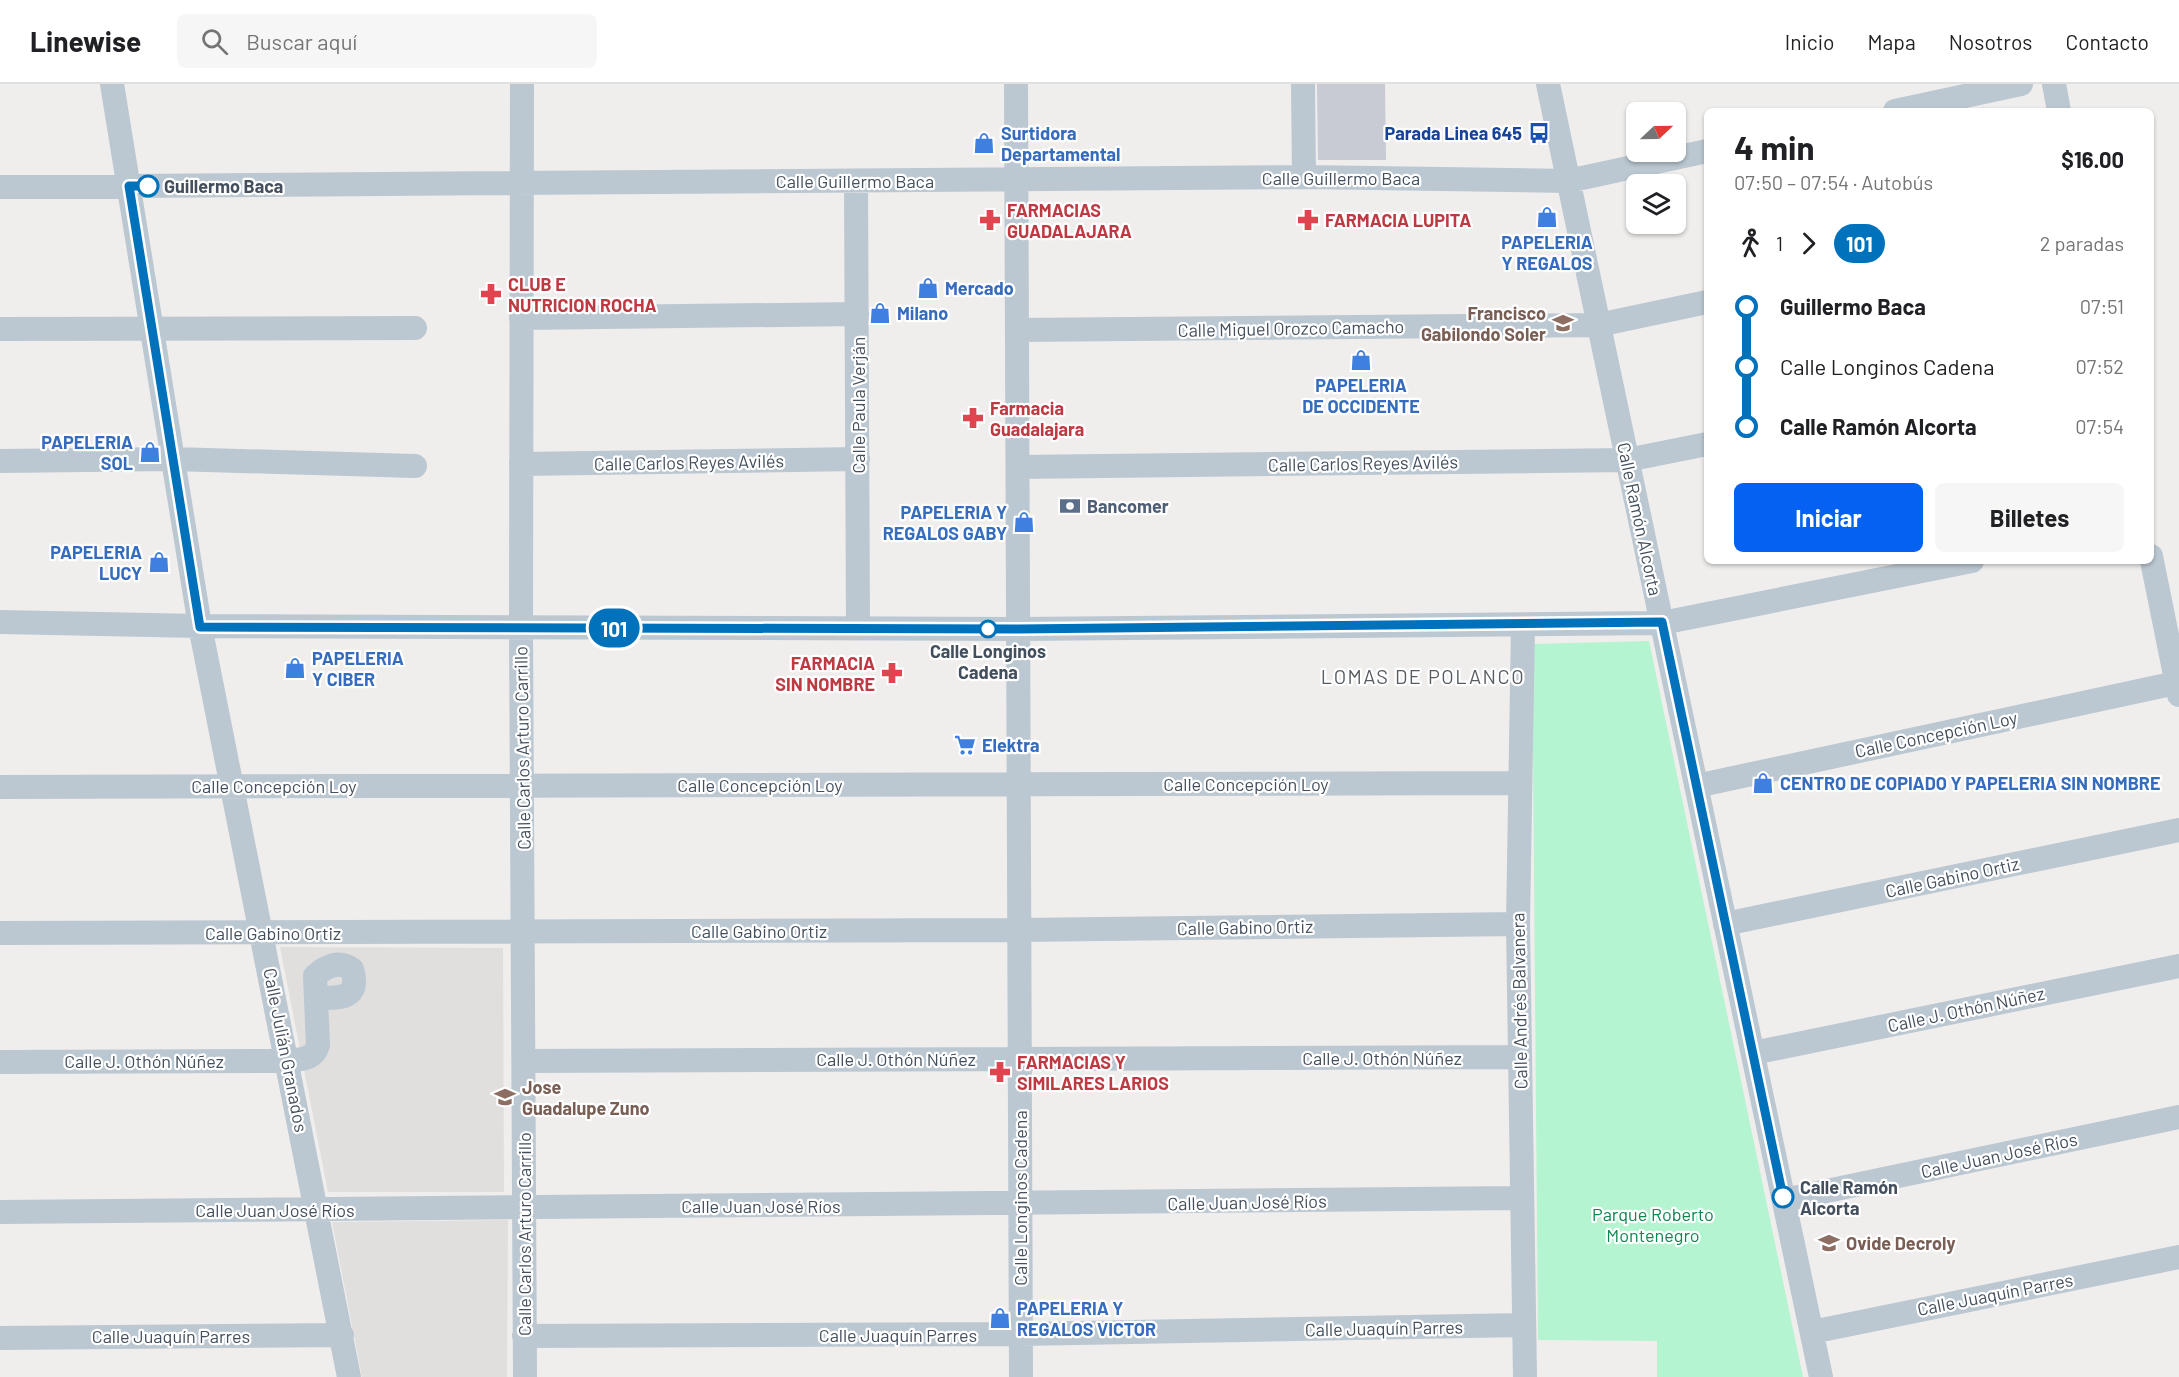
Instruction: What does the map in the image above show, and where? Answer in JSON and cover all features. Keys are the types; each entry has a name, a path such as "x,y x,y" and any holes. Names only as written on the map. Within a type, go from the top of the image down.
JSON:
{"street":[{"name":"Calle Julián Granados","path":"112,84 200,627 350,1377"},
{"name":"Calle Carlos Arturo Carrillo","path":"522,84 521,627 525,1377"},
{"name":"Calle Longinos Cadena","path":"1016,84 1021,1377"},
{"path":"1303,84 1304,177"},
{"name":"Calle Ramón Alcorta","path":"1548,84 1821,1377"},
{"path":"1909,108 2021,84"},
{"path":"2054,84 2059,108"},
{"name":"Calle Guillermo Baca","path":"0,187 1304,177 1568,181 1704,152"},
{"name":"Calle Paula Verján","path":"856,181 858,628"},
{"name":"Calle Miguel Orozco Camacho","path":"1017,330 1598,325 1704,303"},
{"path":"521,318 857,314"},
{"path":"0,329 415,328"},
{"name":"Calle Carlos Reyes Avilés","path":"1018,467 1627,460 1704,445"},
{"path":"0,460 173,459 415,466"},
{"name":"Calle Carlos Reyes Avilés","path":"521,464 858,459"},
{"path":"0,622 200,627 1018,629 1662,622 1957,564"},
{"path":"2153,564 2173,637 2178,689"},
{"name":"Calle Andrés Balvanera","path":"1523,625 1518,924 1525,1377"},
{"name":"Calle Concepción Loy","path":"1696,786 2178,689"},
{"name":"Calle Concepción Loy","path":"0,787 1520,783"},
{"name":"Calle Gabino Ortiz","path":"1725,924 2179,830"},
{"name":"Calle Gabino Ortiz","path":"0,933 1019,930 1518,924"},
{"name":"Calle J. Othón Núñez","path":"1753,1053 2179,966"},
{"name":"Calle J. Othón Núñez","path":"0,1062 288,1061 309,1057 316,1052 316,998"},
{"name":"Calle J. Othón Núñez","path":"524,1060 1520,1057"},
{"name":"Calle Juan José Ríos","path":"1784,1200 2179,1117"},
{"name":"Calle Juan José Ríos","path":"0,1212 1522,1198"},
{"name":"Calle Juaquín Parres","path":"1812,1332 2179,1257"},
{"name":"Calle Juaquín Parres","path":"524,1336 1021,1334 1524,1325"},
{"name":"Calle Juaquín Parres","path":"0,1338 342,1335"}],"shaded area":[{"path":"280,947 503,948 504,1192 328,1192"},
{"path":"508,1220 507,1377 362,1377 332,1222"}],"green space":[{"name":"Parque Roberto Montenegro","path":"1649,641 1803,1377 1657,1377 1657,1341 1538,1340 1532,644"}],"building":[{"path":"1317,84 1385,84 1386,160 1318,160"}],"bus line":[{"name":"101","path":"148,186 129,186 200,627 1018,629 1662,622 1783,1197"}],"place":[{"name":"Parada Linea 645","path":"1539,133"},
{"name":"Surtidora Departamental","path":"984,143"},
{"name":"Guillermo Baca","path":"148,186"},
{"name":"PAPELERIA Y REGALOS","path":"1547,217"},
{"name":"FARMACIAS GUADALAJARA","path":"990,220"},
{"name":"FARMACIA LUPITA","path":"1308,220"},
{"name":"Mercado","path":"928,288"},
{"name":"CLUB E NUTRICION ROCHA","path":"491,294"},
{"name":"Milano","path":"880,313"},
{"name":"Francisco Gabilondo Soler","path":"1563,323"},
{"name":"PAPELERIA DE OCCIDENTE","path":"1361,360"},
{"name":"Farmacia Guadalajara","path":"973,418"},
{"name":"PAPELERIA SOL","path":"150,452"},
{"name":"Bancomer","path":"1070,506"},
{"name":"PAPELERIA Y REGALOS GABY","path":"1024,522"},
{"name":"PAPELERIA LUCY","path":"159,562"},
{"name":"Calle Longinos Cadena","path":"988,629"},
{"name":"PAPELERIA Y CIBER","path":"295,668"},
{"name":"FARMACIA SIN NOMBRE","path":"892,673"},
{"name":"Elektra","path":"965,745"},
{"name":"CENTRO DE COPIADO Y PAPELERIA SIN NOMBRE","path":"1763,783"},
{"name":"FARMACIAS Y SIMILARES LARIOS","path":"1000,1072"},
{"name":"Jose Guadalupe Zuno","path":"505,1097"},
{"name":"Calle Ramón Alcorta","path":"1783,1197"},
{"name":"Ovide Decroly","path":"1829,1243"},
{"name":"PAPELERIA Y REGALOS VICTOR","path":"1000,1318"}],"district":[{"name":"LOMAS DE POLANCO","path":"1423,676"}]}
